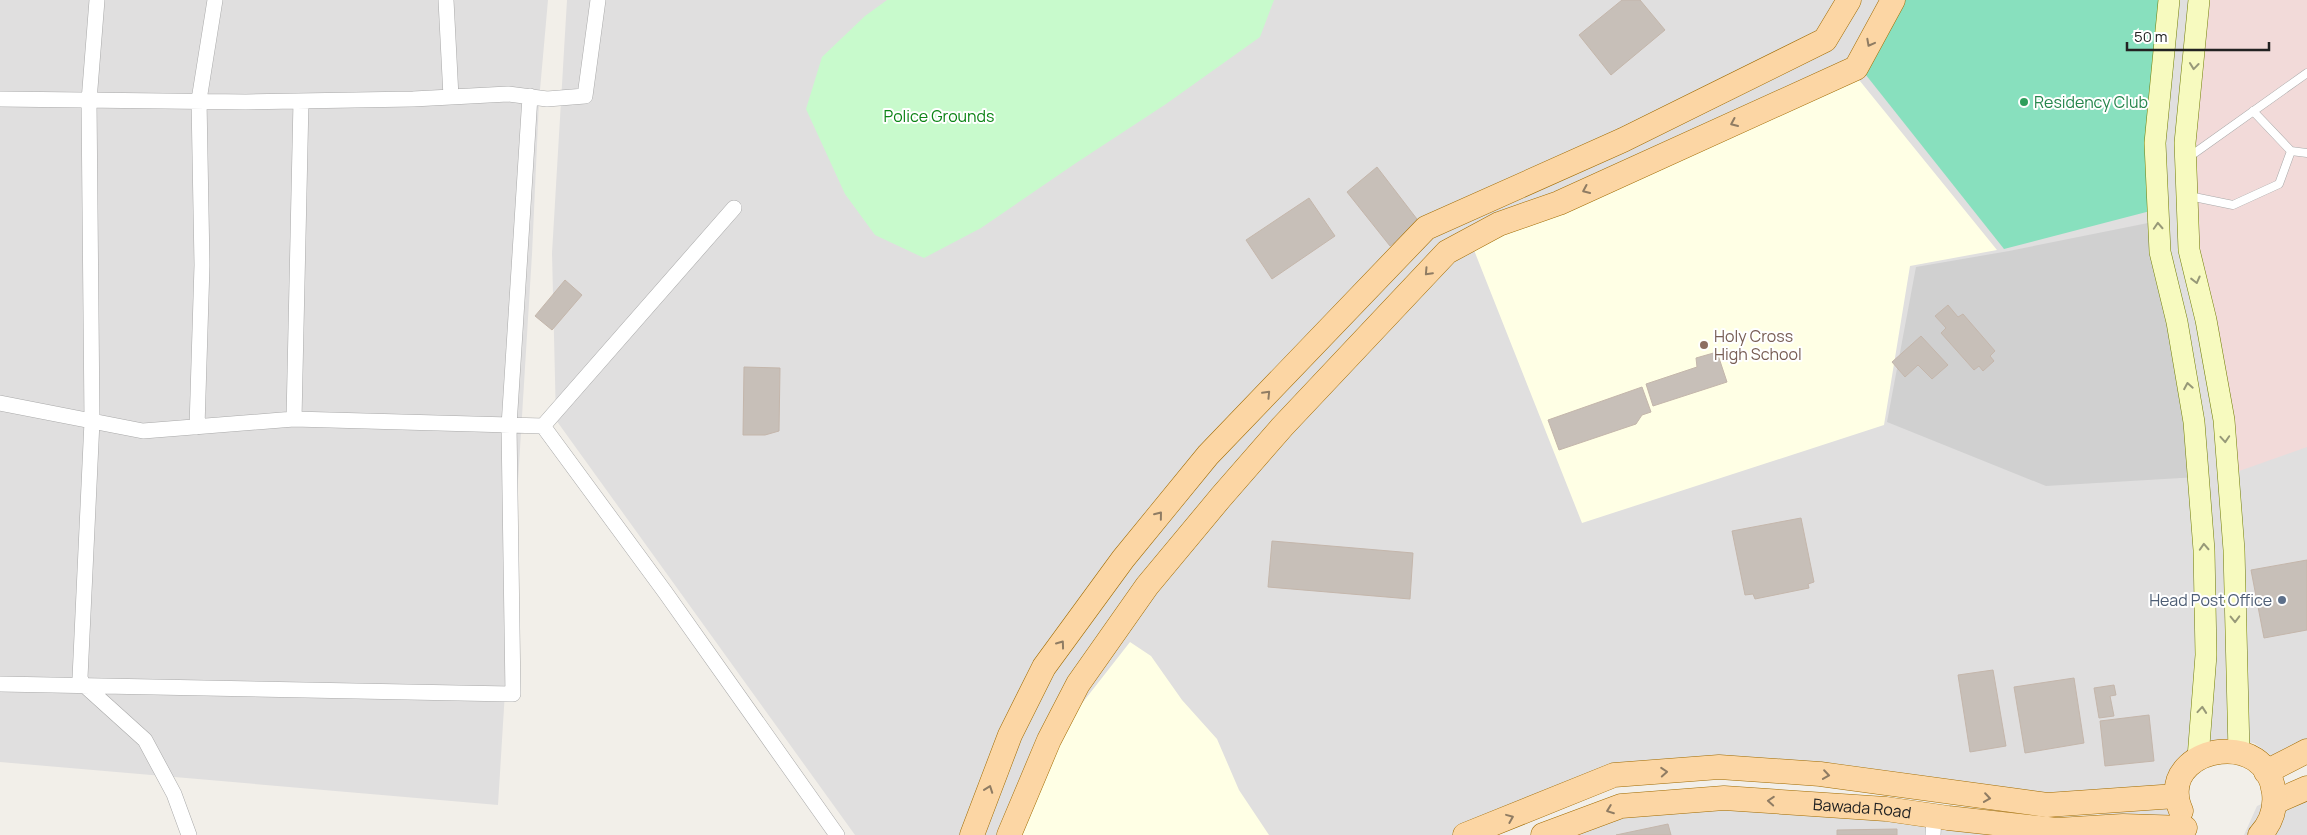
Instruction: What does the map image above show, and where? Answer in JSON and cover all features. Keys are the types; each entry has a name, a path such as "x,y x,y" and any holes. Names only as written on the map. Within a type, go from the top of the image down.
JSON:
{"main road":[{"path":"972,835 1010,735 1044,667 1123,559 1208,455 1426,228 1623,140 1825,40 1849,0"},
{"path":"1009,835 1049,740 1078,684 1147,586 1221,496 1282,427 1448,250 1499,224 1559,203 1856,68 1893,0"},
{"path":"2169,0 2155,143 2160,252 2177,322 2194,422 2203,541 2206,655 2198,758"},
{"path":"2200,0 2185,141 2189,250 2206,320 2224,420 2234,550 2240,752"},
{"path":"1426,228 1448,250"},
{"path":"2188,832 2176,796 2178,786 2184,772 2198,758 2218,750 2240,752 2251,757 2266,772 2273,786 2275,802 2272,816 2260,835"},
{"path":"2266,772 2307,751"},
{"path":"1465,835 1614,775 1719,767 1820,774 2047,805 2176,796"},
{"path":"2275,802 2307,788"},
{"name":"Bawada Road","path":"1544,835 1621,806 1724,798 1886,809 1934,826 2057,830 2123,826 2188,832"}],"street":[{"path":"97,0 89,101 92,421 80,678 83,684 145,740 174,794 189,835"},
{"path":"197,427 202,265 199,100 215,0"},
{"path":"446,0 452,97"},
{"path":"0,99 301,101 508,94 547,99 585,96 598,0"},
{"path":"0,684 83,684 513,694 509,426 530,96"},
{"path":"294,419 301,101"},
{"path":"0,402 144,431 294,419 543,426 734,208"},
{"path":"543,426 659,584 837,835"}],"lane":[{"path":"2186,160 2307,73"},
{"path":"2253,111 2291,151 2307,153"},
{"path":"2187,196 2233,205 2280,184 2291,151"}],"shaded area":[{"path":"0,0 548,0 539,101 532,254 498,805 0,762"},
{"path":"567,0 2307,0 2307,752 2276,759 2254,743 2237,741 2209,751 2190,783 2190,790 2091,798 1630,770 1472,835 855,835 556,420 552,253"},
{"path":"2199,0 2307,0 2307,447 2228,475 2189,250"},
{"name":"Holy Cross High School","path":"1851,70 1997,250 1910,266 1884,425 1582,523 1470,240"},
{"path":"2158,221 2198,477 2046,486 1887,422 1916,267 2009,251"},
{"path":"1130,642 1151,656 1182,700 1217,739 1239,790 1269,835 1012,835 1076,711"},
{"path":"2307,784 2307,835 2244,835 2257,806"},
{"path":"2166,802 2180,835 1550,835 1586,822 1715,804 1981,829 1984,805 2041,811 2076,820 2147,804"}],"green space":[{"name":"Police Grounds","path":"887,0 1274,0 1260,37 1166,104 981,228 924,258 875,235 845,194 806,109 822,57 865,16"},
{"name":"Residency Club","path":"1893,0 2169,0 2158,209 2004,249 1858,65"}],"building":[{"path":"1622,0 1640,0 1665,30 1611,75 1579,35"},
{"path":"1377,167 1420,223 1390,246 1347,192"},
{"path":"1309,198 1335,236 1272,279 1246,240"},
{"path":"565,280 582,295 552,330 535,316"},
{"path":"1948,305 1958,317 1963,314 1995,351 1990,356 1994,361 1983,371 1979,366 1974,370 1941,333 1946,328 1935,316"},
{"path":"1921,336 1948,365 1932,379 1918,365 1905,377 1892,362"},
{"path":"1717,352 1727,382 1653,406 1646,384 1697,367 1696,358"},
{"path":"744,367 780,368 779,431 765,435 743,435"},
{"path":"1642,387 1651,412 1642,415 1636,424 1559,450 1548,420"},
{"path":"1801,518 1814,582 1808,584 1809,588 1755,599 1753,594 1745,595 1732,531"},
{"path":"1272,541 1413,553 1410,599 1268,587"},
{"name":"Head Post Office","path":"2307,560 2307,630 2264,638 2251,570"},
{"path":"1993,670 2006,746 1970,752 1958,675"},
{"path":"2074,678 2084,743 2025,753 2014,687"},
{"path":"2114,685 2116,695 2110,696 2114,716 2099,718 2094,688"},
{"path":"2149,715 2154,761 2105,766 2100,721"},
{"path":"1668,824 1671,835 1616,835"},
{"path":"1897,829 1897,835 1837,835 1837,830"}],"place":[{"name":"Residency Club","path":"2024,102"},
{"name":"Holy Cross High School","path":"1704,345"},
{"name":"Head Post Office","path":"2282,600"}]}
